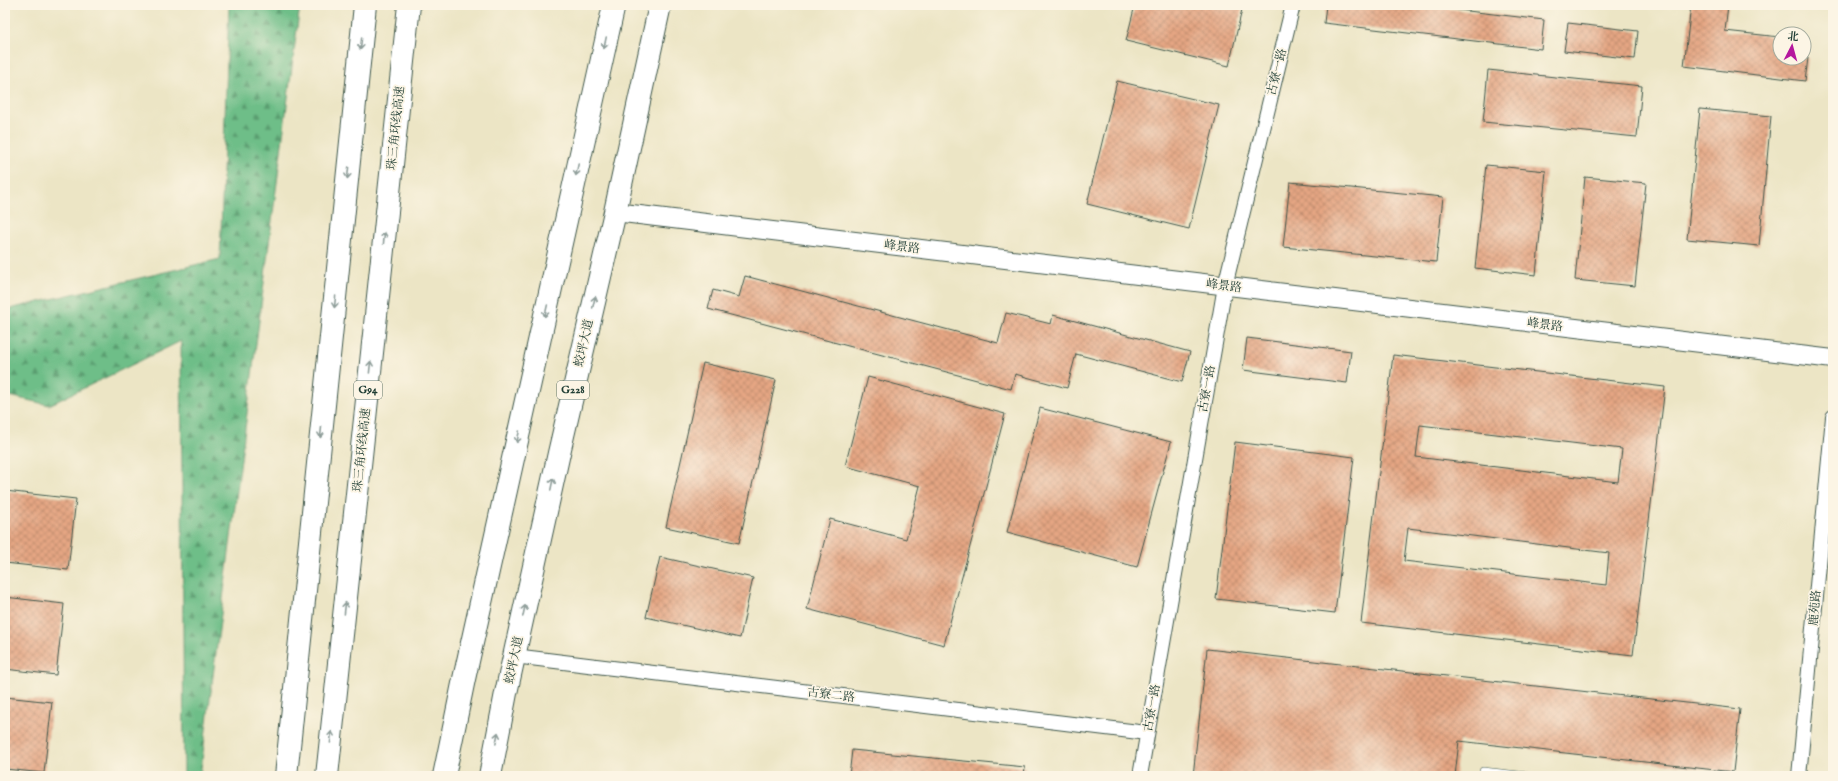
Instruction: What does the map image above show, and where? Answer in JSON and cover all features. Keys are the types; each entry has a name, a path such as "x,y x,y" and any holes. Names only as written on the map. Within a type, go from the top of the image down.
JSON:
{"highway":[{"path":"286,776 365,5"},
{"name":"珠三角环线高速","path":"327,776 409,5"},
{"path":"444,776 614,5"},
{"name":"蛟坪大道","path":"490,776 514,656 615,212 660,5"}],"street":[{"name":"古寮一路","path":"1140,776 1225,286 1293,5"},
{"name":"峰景路","path":"615,212 1833,359"},
{"name":"鹿苑路","path":"1799,776 1833,417"},
{"name":"古寮二路","path":"514,656 1147,733"}],"lane":[{"path":"1482,776 1483,771 1528,776"}],"green space":[{"path":"229,5 300,5 200,776 184,776 181,341 49,405 5,395 5,310 220,259"}],"building":[{"path":"1135,5 1243,5 1229,66 1126,41"},
{"path":"1326,5 1417,5 1544,20 1541,49 1324,23"},
{"path":"1691,5 1728,5 1725,31 1772,36 1772,66 1807,66 1805,81 1684,66"},
{"path":"1568,23 1638,31 1635,59 1564,51"},
{"path":"1488,70 1642,86 1637,137 1483,122"},
{"path":"1117,81 1219,105 1189,229 1087,204"},
{"path":"1700,109 1771,116 1759,246 1687,239"},
{"path":"1486,165 1546,171 1536,275 1475,268"},
{"path":"1585,177 1646,183 1635,286 1575,280"},
{"path":"1290,182 1443,197 1436,262 1283,247"},
{"path":"745,276 998,343 1006,313 1051,324 1053,315 1190,352 1182,382 1076,354 1067,388 1015,374 1011,389 708,309 713,290 739,297"},
{"path":"1247,338 1351,351 1347,383 1243,370"},
{"path":"1393,355 1665,387 1633,655 1361,623","holes":["1420,425 1622,449 1618,482 1416,457","1408,528 1609,553 1606,585 1404,561"]},
{"path":"703,363 776,380 739,543 666,527"},
{"path":"868,377 1005,414 944,645 807,609 830,519 906,539 920,486 845,466"},
{"path":"1040,408 1171,442 1137,567 1007,532"},
{"path":"1235,442 1354,457 1335,613 1216,599"},
{"path":"5,491 76,499 68,570 5,563"},
{"path":"660,557 753,578 740,638 646,617"},
{"path":"5,597 64,604 56,675 5,669"},
{"path":"1207,649 1740,709 1733,772 1459,741 1455,776 1193,776"},
{"path":"5,697 52,702 44,773 5,769"},
{"path":"852,750 1025,767 1024,776 849,776"}]}
